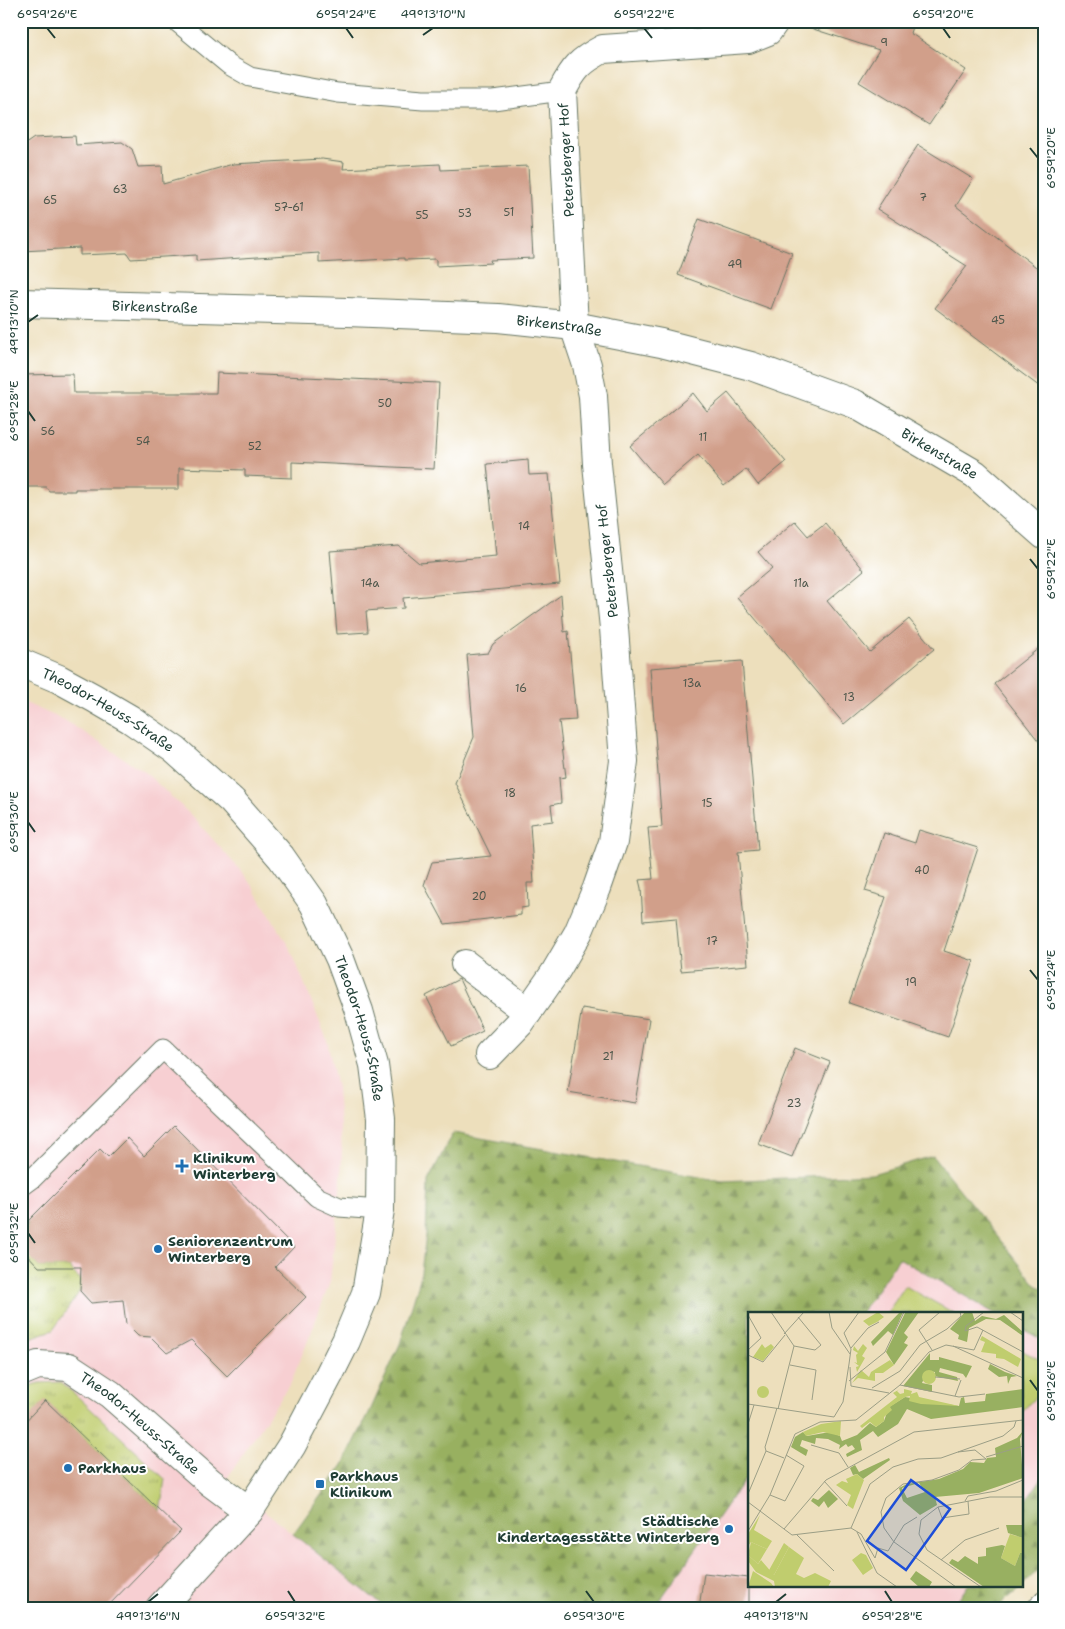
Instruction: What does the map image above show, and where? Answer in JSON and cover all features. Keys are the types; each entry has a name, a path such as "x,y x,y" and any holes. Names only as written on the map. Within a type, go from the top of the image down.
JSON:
{"street":[{"name":"Petersberger Hof","path":"489,1055 520,1023 578,933 597,888 613,842 624,761 614,628 597,464 593,396 587,365 574,326 562,91 570,75 584,59 603,49 748,39 768,31 775,21"},
{"name":"Birkenstraße","path":"21,303 366,312 498,318 574,326 661,343 751,366 855,404 974,474 1044,535"},
{"name":"Theodor-Heuss-Straße","path":"21,663 59,679 130,718 175,750 232,801 281,857 314,904 340,958 356,1002 374,1065 381,1119 380,1210 366,1293 346,1341 292,1444 248,1511 160,1608"},
{"path":"465,964 528,1012"},
{"name":"Theodor-Heuss-Straße","path":"21,1372 38,1365 69,1367 110,1394 210,1482 248,1511"}],"lane":[{"name":"Petersberger Hof","path":"176,21 229,65 250,77 338,93 423,100 493,100 562,91"},
{"path":"21,1186 32,1179 163,1049 317,1197 339,1207 380,1210"}],"shaded area":[{"name":"Klinikum Winterberg","path":"21,701 66,721 145,772 193,817 248,879 291,950 327,1040 337,1088 342,1150 341,1182 330,1282 291,1382 226,1480 386,1608 21,1608"},
{"path":"899,1258 992,1312 862,1312"},
{"path":"1022,1329 1044,1341 1044,1475 1022,1507"},
{"name":"Städtische Kindertagesstätte Winterberg","path":"748,1474 748,1586 967,1586 953,1608 667,1608 660,1600"}],"green space":[{"path":"453,1133 722,1181 872,1174 933,1156 1036,1285 1044,1289 1044,1341 1022,1329 1022,1312 992,1312 899,1258 862,1312 748,1312 748,1474 660,1600 667,1608 386,1608 293,1534 343,1465 400,1344 420,1279 426,1235 428,1181"},
{"path":"28,1221 24,1251 39,1267 69,1267 80,1280 80,1291 53,1330 21,1341 21,1235"},
{"path":"905,1286 952,1312 888,1312"},
{"path":"1022,1351 1044,1362 1044,1387 1022,1412"},
{"path":"60,1382 165,1479 160,1511 46,1401 23,1424 21,1423 21,1388 39,1383"},
{"path":"1044,1475 1044,1564 1022,1586 1022,1507"},
{"path":"967,1586 1022,1586 996,1608 953,1608"}],"building":[{"path":"811,21 914,21 910,33 966,70 929,125 859,82 879,50 810,28"},
{"path":"75,136 76,145 122,142 132,149 138,167 162,166 163,184 233,164 322,159 344,162 343,169 440,164 441,170 528,166 533,258 490,260 491,263 436,266 436,259 404,260 404,258 319,263 319,253 196,261 196,255 131,259 127,253 80,255 80,248 21,251 21,147 34,138"},
{"path":"918,145 973,179 956,206 1044,273 1044,390 935,308 967,266 877,209"},
{"path":"699,219 792,253 771,309 678,275"},
{"path":"217,373 439,383 434,469 292,462 292,478 245,476 245,470 179,468 179,489 75,489 75,491 49,491 46,487 21,487 21,375 73,374 74,393 216,393"},
{"path":"693,393 707,411 728,393 786,462 758,485 746,469 724,486 698,455 663,485 630,446"},
{"path":"528,460 529,475 549,474 560,584 403,598 404,608 366,611 368,632 337,634 330,551 399,546 419,563 496,556 487,464"},
{"path":"795,521 808,536 825,523 864,570 827,601 870,652 909,619 934,649 844,724 737,597 772,568 758,552"},
{"path":"561,595 564,632 568,631 576,720 559,721 566,777 559,778 561,803 551,805 553,821 530,824 534,883 527,883 528,907 521,908 521,915 445,924 424,885 432,862 491,856 455,783 474,737 467,655 488,653 493,644"},
{"path":"1044,644 1044,748 994,684"},
{"path":"742,661 758,850 738,852 748,965 681,971 676,918 643,921 639,880 653,879 648,828 662,827 650,668"},
{"path":"919,830 978,848 944,951 974,961 948,1037 849,1003 886,897 865,891 884,833 915,843"},
{"path":"459,979 483,1031 451,1046 426,996"},
{"path":"582,1008 649,1019 635,1103 568,1092"},
{"path":"795,1048 830,1062 792,1157 758,1144"},
{"name":"Seniorenzentrum Winterberg","path":"174,1126 294,1247 275,1267 306,1297 227,1376 191,1340 167,1353 151,1337 138,1336 126,1324 123,1300 91,1303 80,1291 81,1267 39,1267 24,1251 28,1221 100,1149 108,1157 127,1138 144,1156"},
{"name":"Parkhaus","path":"45,1400 181,1531 106,1608 21,1608 21,1426"},
{"path":"704,1573 748,1578 749,1608 699,1608"}],"place":[{"name":"Klinikum Winterberg","path":"182,1166"},
{"name":"Seniorenzentrum Winterberg","path":"158,1249"},
{"name":"Parkhaus","path":"68,1468"},
{"name":"Parkhaus Klinikum","path":"320,1484"},
{"name":"Städtische Kindertagesstätte Winterberg","path":"729,1529"}]}
